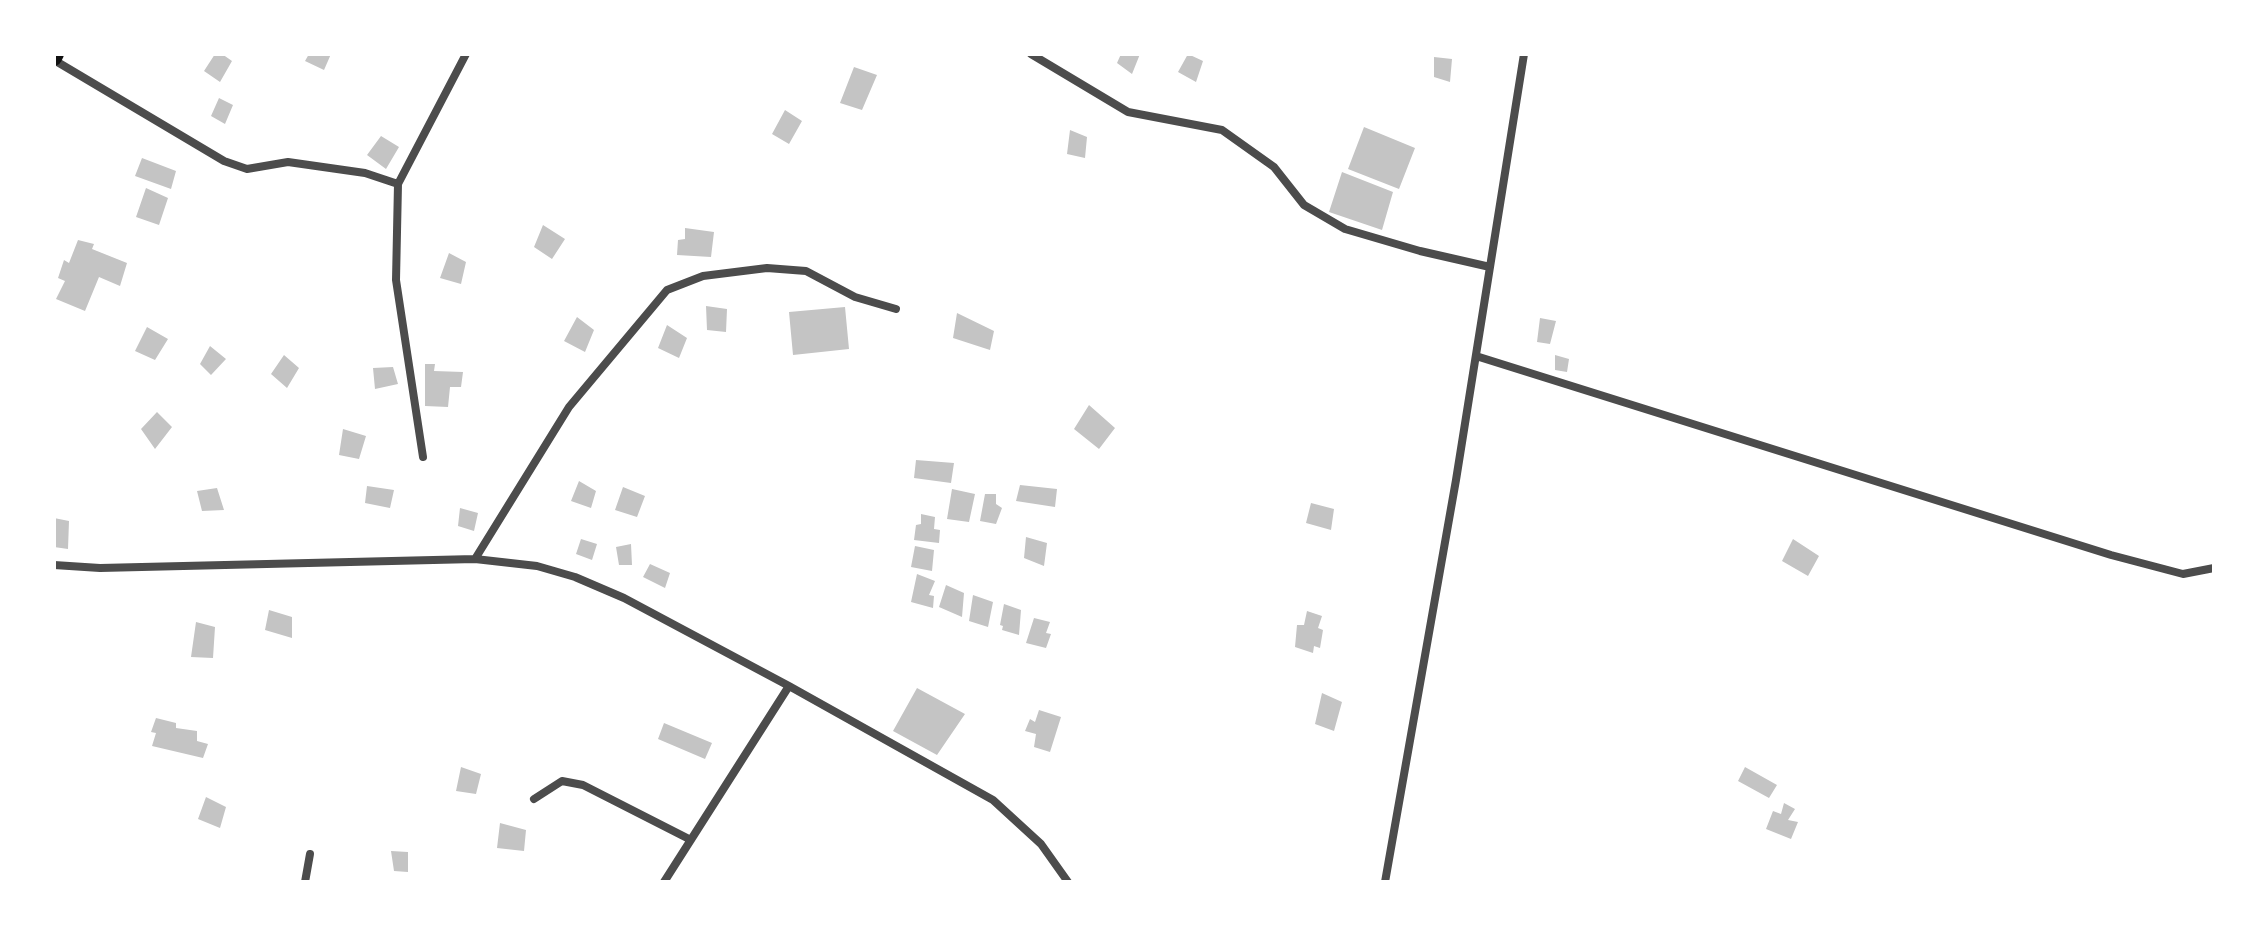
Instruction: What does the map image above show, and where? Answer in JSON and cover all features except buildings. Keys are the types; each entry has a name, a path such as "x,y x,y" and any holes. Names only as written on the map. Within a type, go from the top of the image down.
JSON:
{"street":[{"path":"423,457 396,280 398,184 466,54"},
{"path":"1031,54 1128,112 1222,130 1274,167 1304,205 1345,229 1490,267"},
{"path":"1385,882 1476,356 1524,54"},
{"path":"55,57 224,161 247,169 288,162 365,173 398,184"},
{"path":"475,559 569,407 667,290 703,276 767,268 806,271 855,297 896,309"},
{"path":"1476,356 2111,555 2183,574 2214,568"},
{"path":"54,565 100,568 475,559 537,566 575,577 624,598 789,686 993,800 1041,844 1068,882"},
{"path":"664,882 789,686"},
{"path":"534,799 562,781 583,785 691,840"},
{"path":"305,882 310,854"}]}
